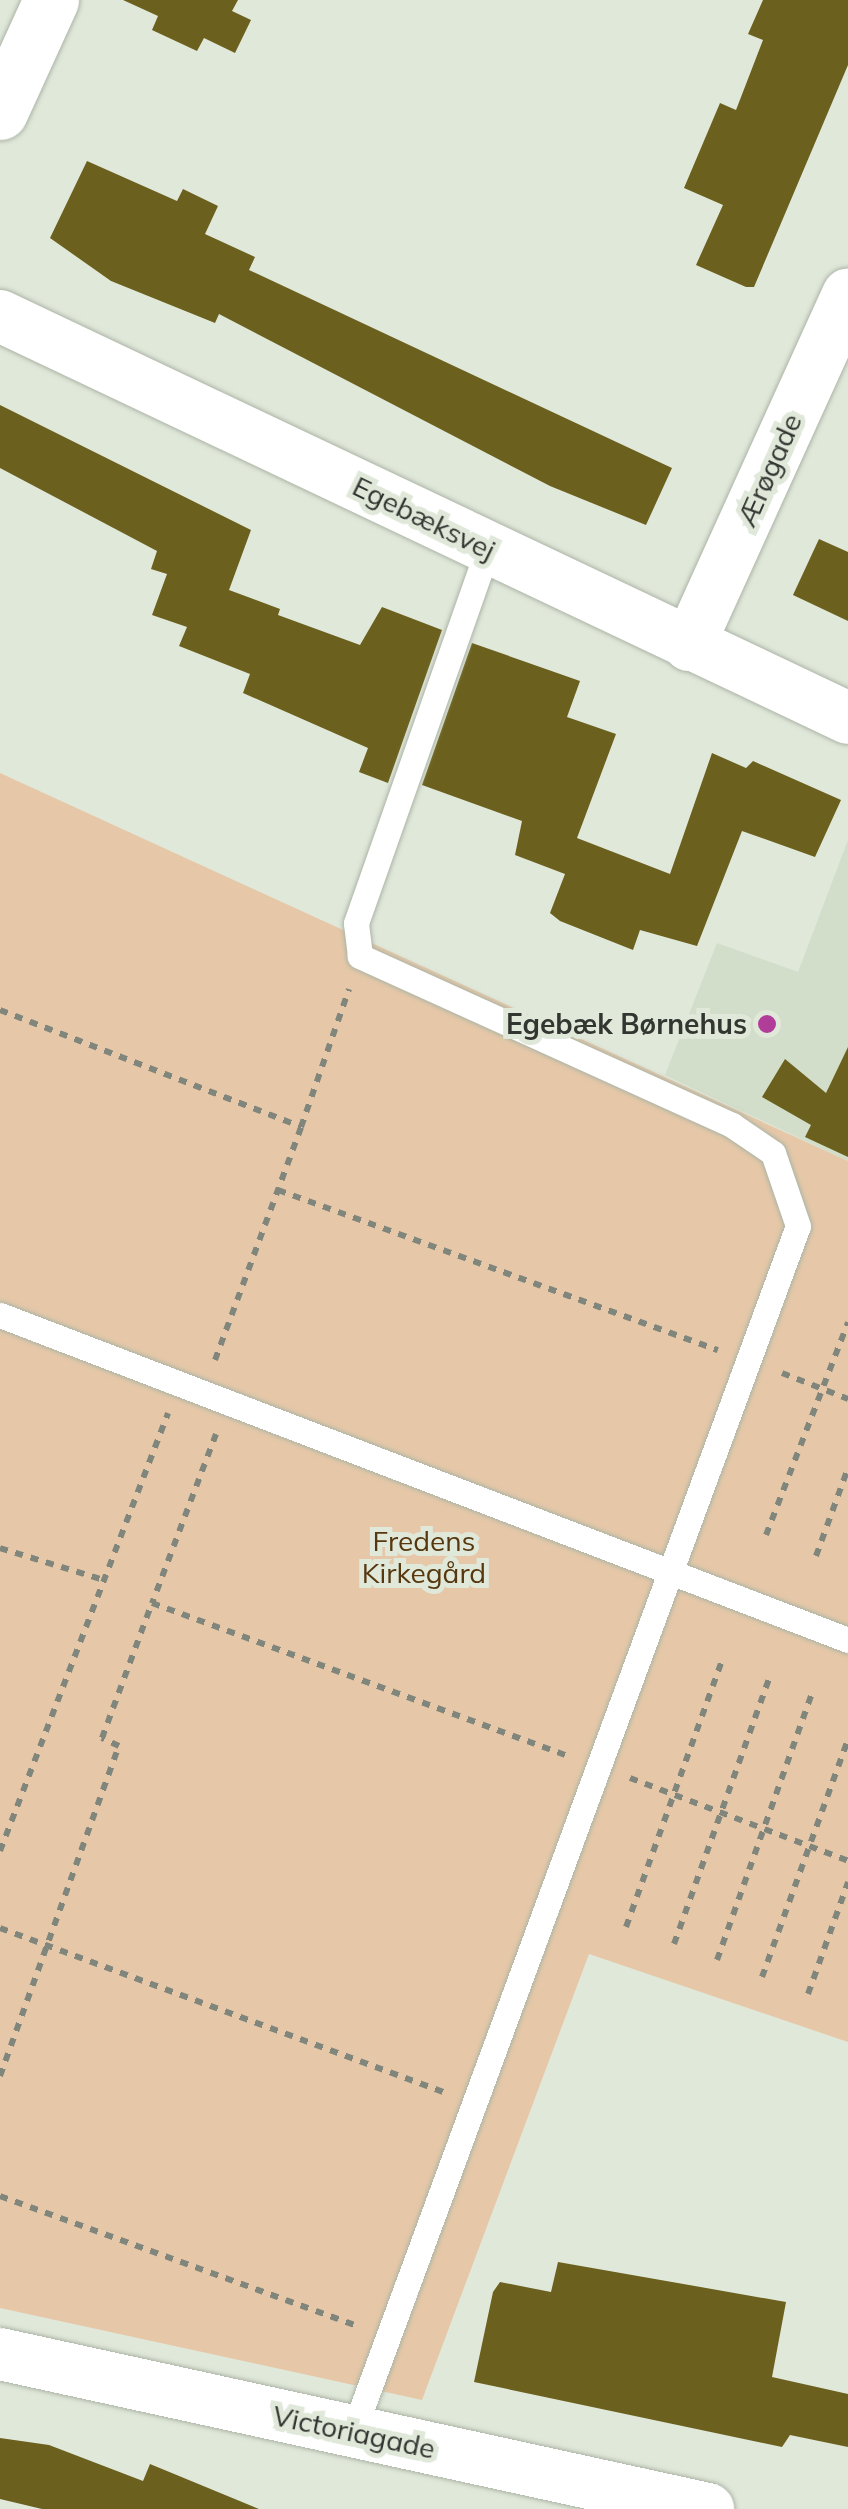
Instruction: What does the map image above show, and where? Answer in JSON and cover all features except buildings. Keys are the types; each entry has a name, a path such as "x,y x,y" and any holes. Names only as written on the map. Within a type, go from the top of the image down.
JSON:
{"street":[{"path":"0,112 52,0"},
{"name":"Ærøgade","path":"689,645 848,294"},
{"name":"Egebæksvej","path":"0,316 848,718"},
{"name":"Victoriagade","path":"0,2354 708,2509"}],"lane":[{"path":"353,2432 798,1226 773,1153 732,1125 360,956 356,923 488,548"},
{"path":"0,1315 848,1640"}],"path":[{"path":"0,1851 104,1580 278,1190 360,956"},
{"path":"0,1010 301,1127"},
{"path":"278,1190 848,1399"},
{"path":"766,1534 848,1322"},
{"path":"0,2076 119,1746 102,1738 228,1403"},
{"path":"816,1556 848,1468"},
{"path":"0,1548 104,1580"},
{"path":"152,1603 848,1861"},
{"path":"626,1927 723,1658"},
{"path":"674,1944 770,1676"},
{"path":"717,1960 814,1692"},
{"path":"762,1977 848,1740"},
{"path":"808,1994 848,1882"},
{"path":"0,1928 474,2103"},
{"path":"0,2196 388,2337"}],"shaded area":[{"name":"Egebæk Børnehus","path":"848,840 848,1161 665,1075 717,943 798,972"}],"green space":[{"name":"Fredens Kirkegård","path":"0,773 848,1161 848,2042 589,1954 422,2400 0,2308"}],"place":[{"name":"Egebæk Børnehus","path":"767,1024"}]}
